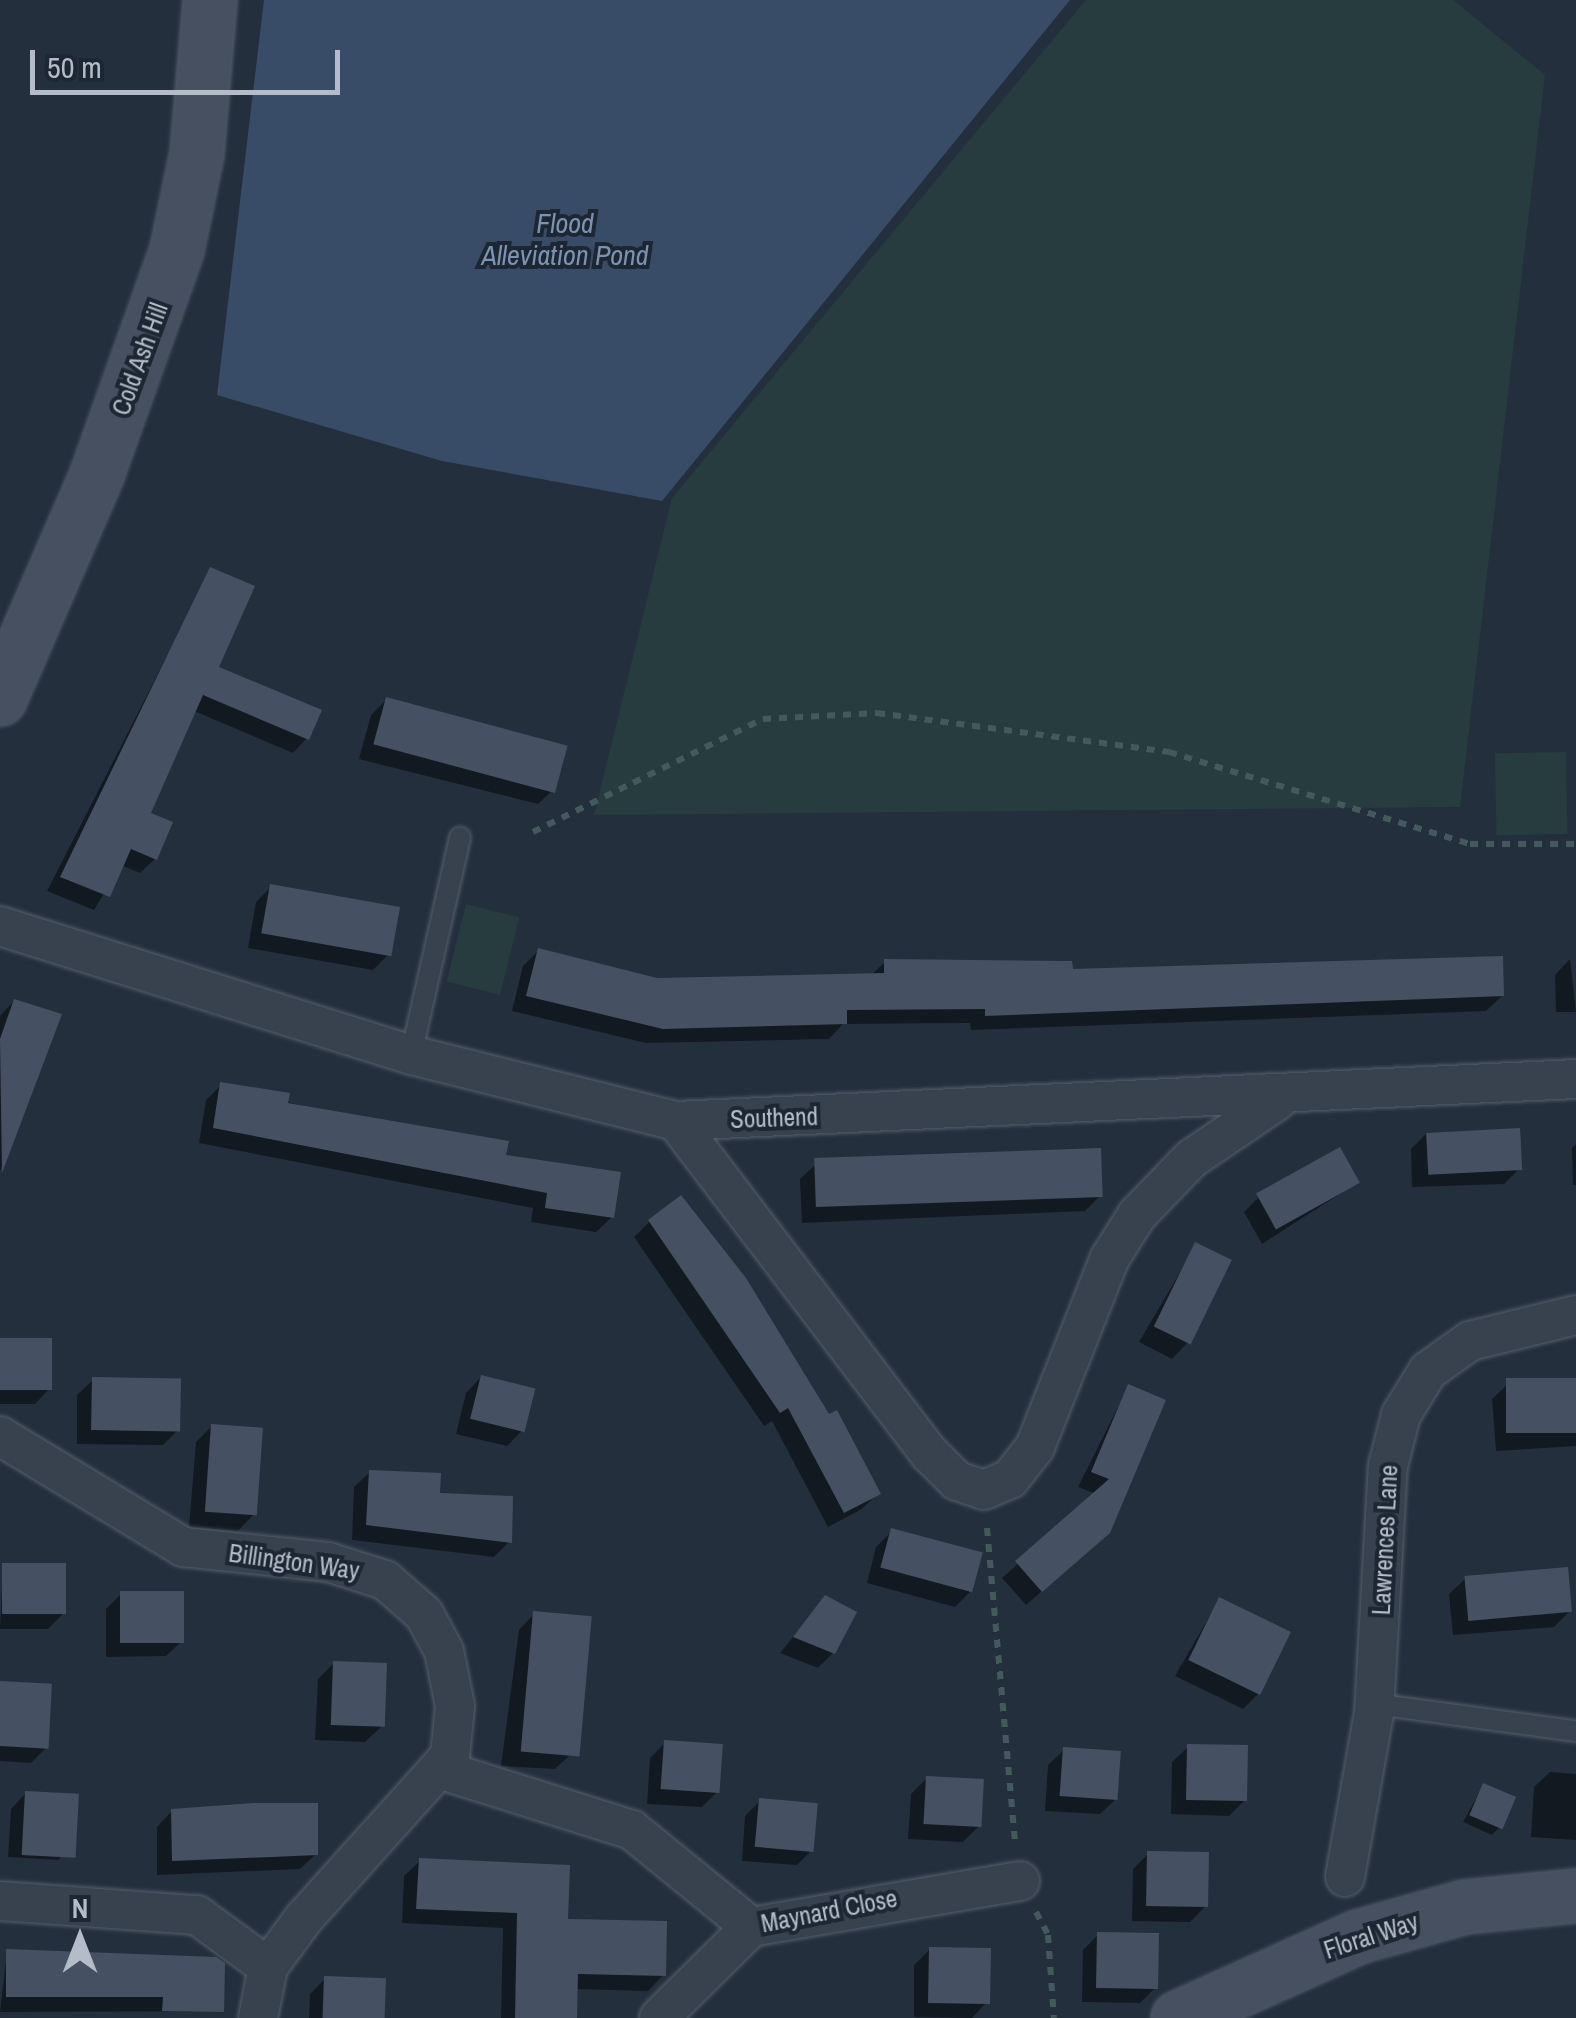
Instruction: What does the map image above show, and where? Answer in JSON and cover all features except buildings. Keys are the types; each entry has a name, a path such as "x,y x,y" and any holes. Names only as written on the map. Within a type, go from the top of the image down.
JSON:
{"street":[{"name":"Cold Ash Hill","path":"0,699 98,472 178,250 210,0"},
{"name":"Southend","path":"0,926 411,1055 676,1121 1279,1100 1576,1079"},
{"path":"676,1121 937,1462 984,1490 1010,1478 1035,1447 1110,1258 1137,1215 1191,1158 1279,1100"},
{"name":"Lawrences Lane","path":"1344,1877 1375,1704 1388,1466 1401,1415 1428,1371 1470,1341 1576,1315"},
{"name":"Billington Way","path":"0,1436 184,1547 328,1562 408,1596 449,1665 456,1722 442,1770 268,1968 258,2018"},
{"name":"Maynard Close","path":"442,1770 632,1830 751,1927 1020,1881"},
{"name":"Floral Way","path":"1178,2018 1358,1937 1465,1907 1576,1896"},
{"path":"0,1901 197,1915 268,1968"},
{"path":"660,2018 751,1927"}],"lane":[{"path":"411,1055 460,837"},
{"path":"1375,1704 1576,1730"}],"path":[{"path":"533,832 763,720 877,712 1169,752 1470,844 1576,844"},
{"path":"984,1490 1020,1881 1048,1935 1054,2018"}],"green space":[{"path":"1086,0 1453,0 1545,75 1460,807 594,815 672,498"},
{"path":"1566,752 1567,834 1496,835 1495,753"},
{"path":"466,904 519,917 500,995 447,982"}],"water":[{"name":"Flood Alleviation Pond","path":"264,0 1070,0 662,501 442,461 217,395"}]}
